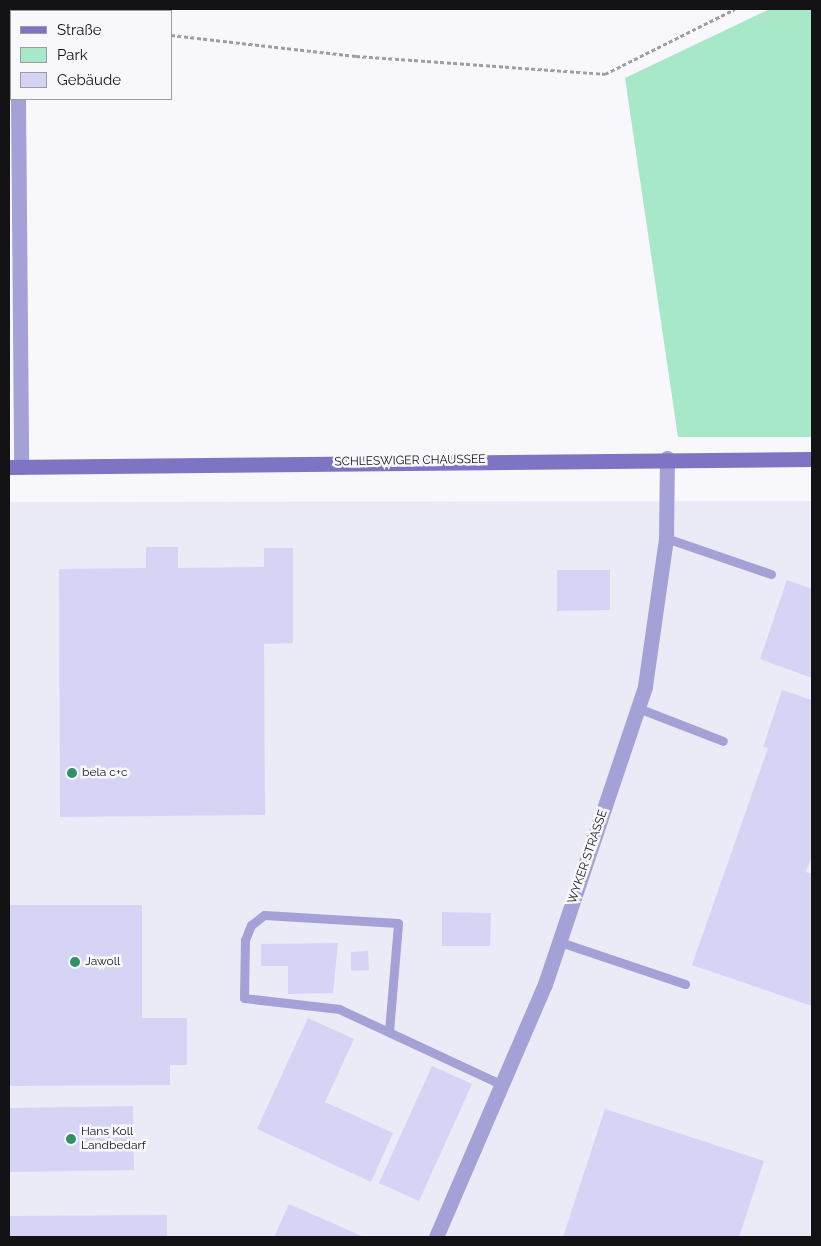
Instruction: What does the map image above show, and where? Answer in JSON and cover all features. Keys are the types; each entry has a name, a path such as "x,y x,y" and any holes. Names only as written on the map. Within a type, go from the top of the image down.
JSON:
{"main road":[{"name":"SCHLESWIGER CHAUSSEE","path":"15,466 667,458 812,459"}],"street":[{"path":"15,466 18,100"},
{"name":"WYKER STRASSE","path":"436,1237 503,1085 560,942 645,686 666,538 667,458"}],"lane":[{"path":"666,538 771,574"},
{"path":"638,708 723,741"},
{"path":"389,1031 398,923 264,915 251,925 245,940 244,998 316,1004 389,1031 503,1085"},
{"path":"560,942 685,984"}],"path":[{"path":"172,35 557,73 605,74 736,9"}],"shaded area":[{"path":"812,501 812,1237 9,1237 9,502"}],"green space":[{"path":"770,9 812,9 812,437 678,437 625,78"}],"building":[{"path":"146,547 178,547 178,568 264,567 264,548 293,548 293,643 264,644 265,815 60,817 59,569 146,568"},
{"path":"557,570 610,570 610,610 557,611"},
{"path":"787,580 812,589 812,678 760,659"},
{"path":"782,690 812,700 812,855 806,872 812,874 812,1006 692,965 768,748 763,747"},
{"name":"Jawoll","path":"9,905 142,905 142,1018 187,1018 187,1065 170,1065 170,1085 9,1086"},
{"path":"442,912 491,913 490,946 442,946"},
{"path":"338,943 333,993 288,994 288,966 261,966 261,944"},
{"path":"368,951 369,970 351,971 351,952"},
{"path":"308,1018 354,1039 325,1102 393,1133 371,1182 257,1129"},
{"path":"432,1066 472,1084 419,1201 379,1183"},
{"name":"Hans Koll Landbedarf","path":"133,1106 134,1170 9,1172 9,1108"},
{"path":"605,1109 764,1161 739,1237 563,1237"},
{"path":"289,1204 364,1237 274,1237"},
{"path":"167,1215 167,1237 9,1237 9,1216"}],"place":[{"name":"bela c+c","path":"72,773"},
{"name":"Jawoll","path":"75,962"},
{"name":"Hans Koll Landbedarf","path":"71,1139"}]}
